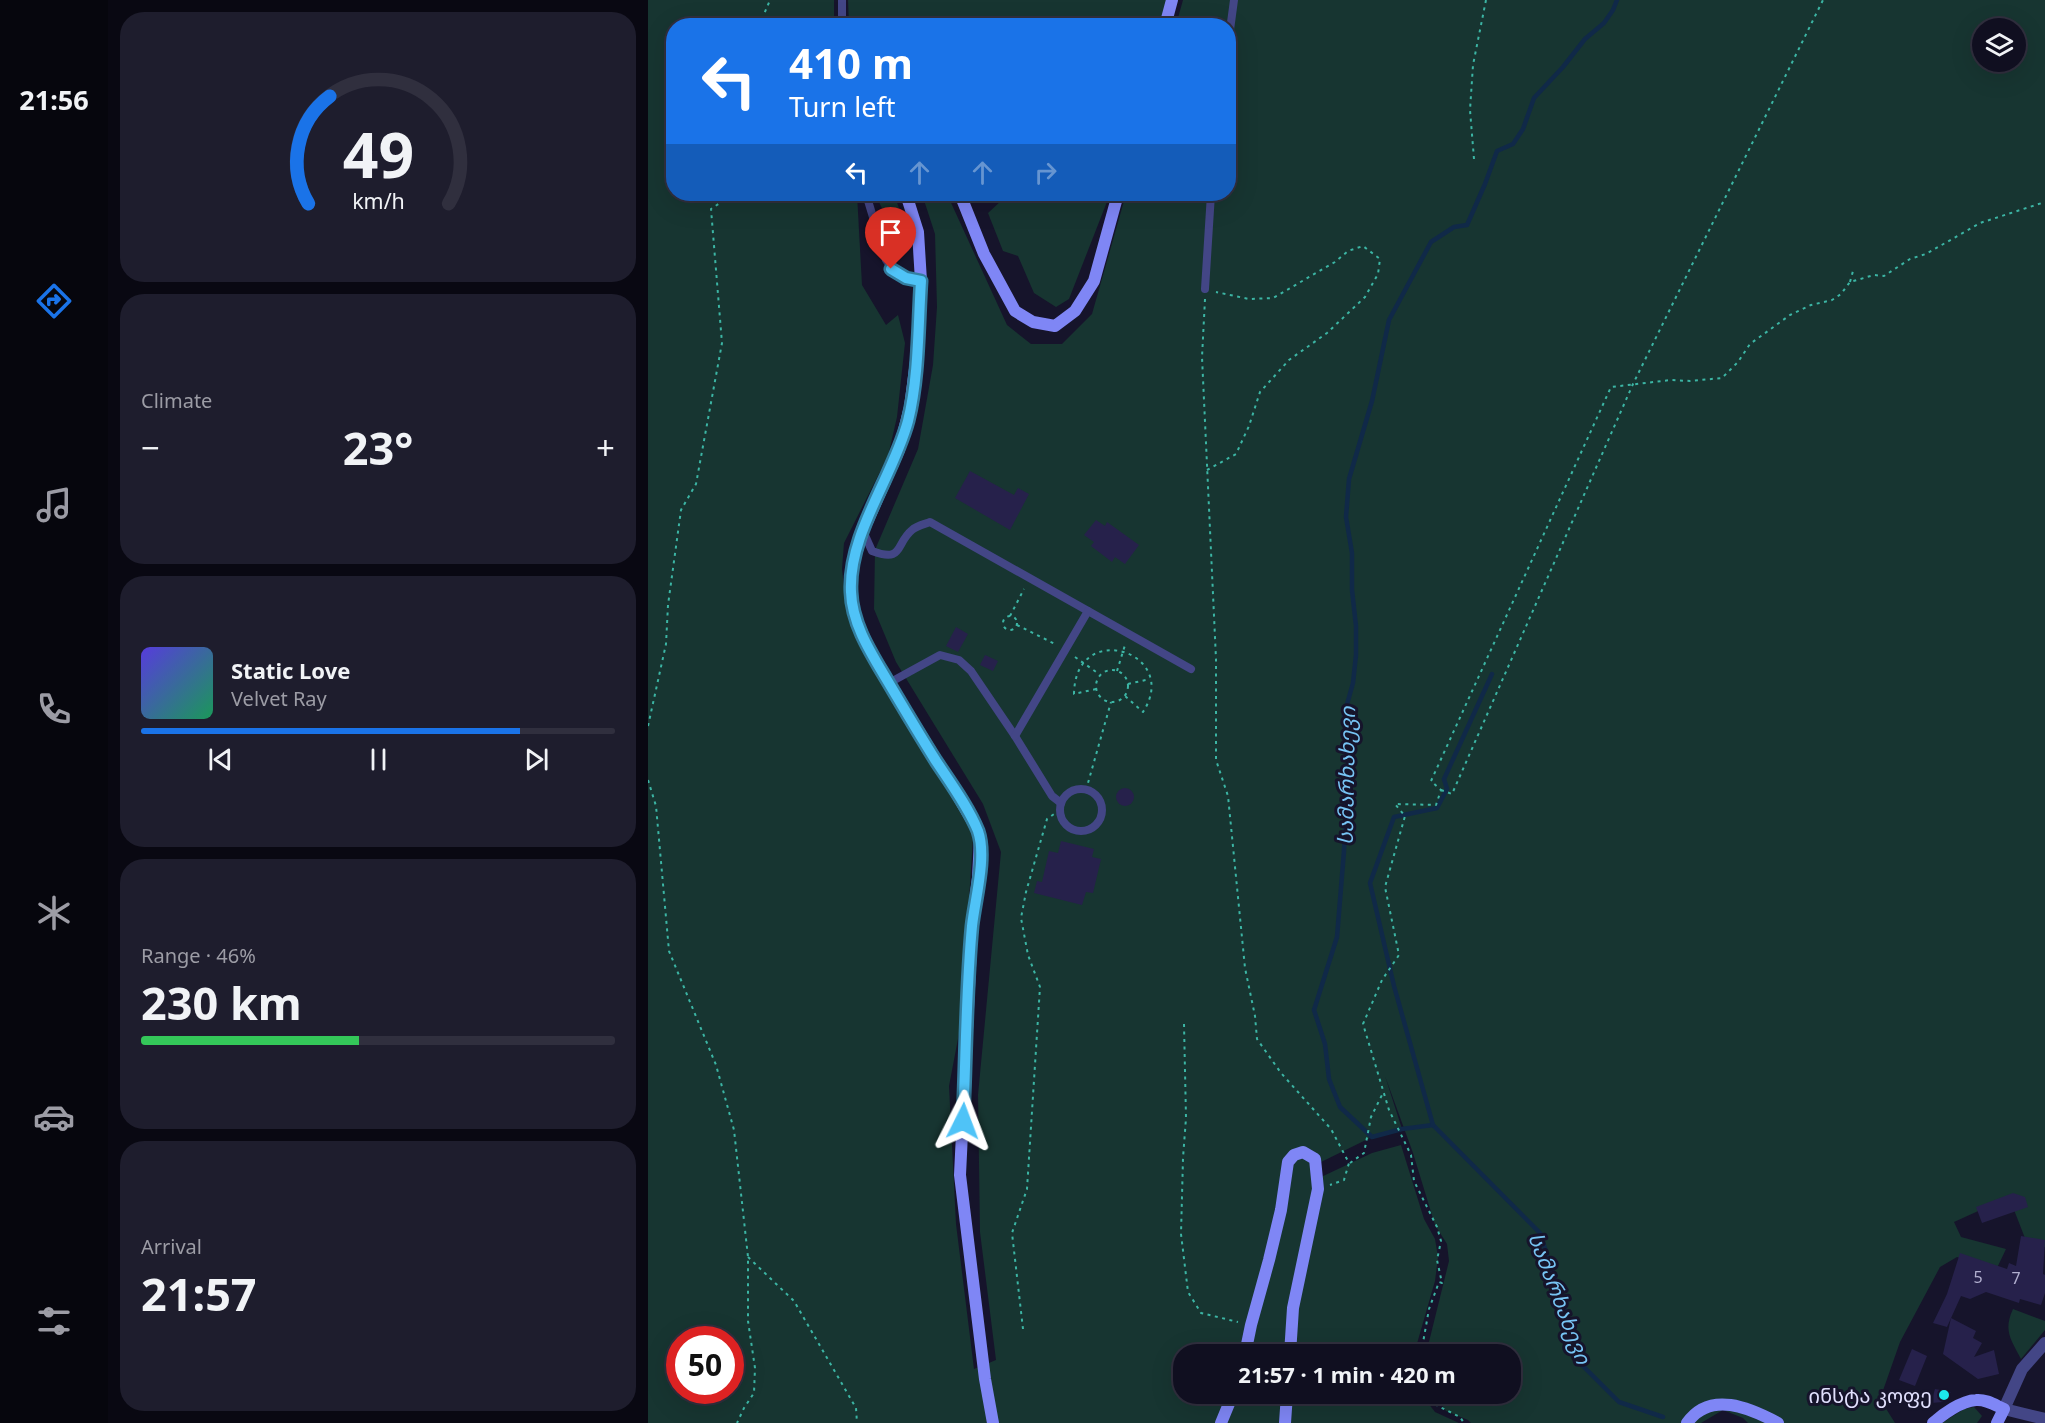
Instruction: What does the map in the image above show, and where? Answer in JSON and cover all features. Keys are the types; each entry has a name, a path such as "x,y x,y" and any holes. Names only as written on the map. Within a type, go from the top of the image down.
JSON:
{"main road":[{"path":"1167,18 1172,0"},
{"path":"908,201 918,232 921,281 916,361 908,420 899,450 863,531 851,575 852,606 855,620 875,660 951,784 977,829 980,840 972,926 960,1175 983,1365 993,1423"},
{"path":"963,201 984,254 1015,311 1033,322 1055,326 1075,311 1094,281 1117,201"},
{"path":"1247,1344 1281,1210 1288,1162 1294,1155 1303,1152 1315,1159 1318,1188 1293,1308 1291,1344"},
{"path":"1933,1423 1952,1409 1976,1400 1992,1403 2004,1409 1997,1423"},
{"path":"1221,1423 1229,1404"},
{"path":"1284,1423 1286,1404"},
{"path":"1687,1423 1694,1414 1702,1409 1722,1404 1748,1409 1778,1423"}],"street":[{"path":"2045,1342 2022,1369 2004,1409 2045,1419"}],"lane":[{"path":"842,0 842,18"},
{"path":"1232,18 1234,0"},
{"path":"868,201 886,260 891,269 906,278 921,281"},
{"path":"1205,289 1211,201"},
{"path":"863,531 872,551 885,556 897,552 912,529 930,522 1191,669"},
{"path":"1015,736 1088,610"},
{"path":"889,683 940,655 959,660 972,671 1061,806 1064,823 1076,831 1090,829 1100,819 1101,806 1094,795 1086,790 1076,790 1070,793 1061,806"}],"path":[{"path":"762,18 770,0"},
{"path":"1474,159 1470,110 1473,65 1486,0"},
{"path":"1822,0 1634,384 1456,786 1452,794 1442,790 1431,781 1611,387 1634,384 1671,380 1722,378 1738,362 1750,344 1790,315 1811,305 1832,300 1841,294 1850,282 1853,271"},
{"path":"648,726 666,644 668,605 681,510 696,484 722,343 711,209 723,201"},
{"path":"1850,282 1874,275 1884,276 1910,259 1926,254 1980,223 2045,202"},
{"path":"1207,470 1236,454 1249,426 1260,392 1289,360 1327,333 1365,297 1378,274 1380,260 1362,246 1348,251 1335,262 1273,298 1249,299 1205,289 1202,357 1207,470 1216,659 1216,760 1228,796 1238,915 1257,1039 1281,1073 1331,1129 1349,1163"},
{"path":"1010,616 1017,622 1016,627 1010,631 1004,628 1005,617 1010,616 1030,578"},
{"path":"1117,671 1128,633"},
{"path":"1096,689 1074,694 1074,681 1079,669 1087,658 1099,652 1112,649 1123,651 1137,657 1146,667 1151,693 1143,712 1125,696"},
{"path":"1110,670 1117,671 1124,676 1128,684 1125,696 1116,702 1101,698 1096,689 1100,675 1110,670"},
{"path":"1128,684 1150,680"},
{"path":"1086,790 1111,702"},
{"path":"648,780 658,815 669,951 716,1065 734,1130 748,1257 748,1321 755,1368 754,1393 737,1423"},
{"path":"1422,1344 1429,1309 1439,1282 1442,1283 1437,1260 1441,1241 1437,1227 1414,1181 1411,1155 1389,1110 1363,1024 1382,980 1399,955 1385,887 1404,814 1395,804 1436,804 1442,790"},
{"path":"1023,1329 1012,1233 1027,1189 1040,987 1028,955 1021,918 1047,819 1061,806"},
{"path":"1184,1024 1186,1118 1181,1234 1188,1292 1202,1313 1251,1325"},
{"path":"1318,1188 1344,1180 1349,1163 1364,1153 1371,1117 1383,1093"},
{"path":"748,1257 794,1301 856,1408 857,1423"},
{"path":"1436,1404 1460,1417 1464,1423"}],"green space":[{"path":"648,0 834,0 834,18 666,18 666,201 857,201 862,285 886,325 898,315 905,343 897,417 888,456 844,543 842,569 847,611 864,654 964,815 973,838 961,1023 949,1086 956,1224 974,1369 996,1360 980,1232 978,1095 1001,852 983,804 896,662 874,609 875,550 918,449 933,365 937,307 935,234 924,201 950,201 1007,325 1031,344 1062,344 1092,314 1124,201 1236,201 1236,18 1178,18 1183,0 2045,0 2045,1247 2030,1251 2009,1197 1954,1222 1961,1237 2006,1249 1997,1268 1957,1257 1940,1267 1900,1342 1880,1399 1895,1423 1748,1423 1743,1418 1723,1410 1701,1423 1471,1423 1446,1411 1441,1404 1521,1404 1521,1344 1428,1344 1449,1261 1447,1244 1435,1225 1413,1153 1385,1076 1402,1129 1372,1137 1317,1164 1291,1344 1173,1344 1173,1404 1286,1404 1285,1423 648,1423"},
{"path":"848,0 1167,0 1162,18 849,18"},
{"path":"878,201 896,201 907,231 904,253"},
{"path":"1001,201 1107,201 1069,299 1056,307 1034,293 1018,256 1003,251 988,213"},
{"path":"1401,1145 1424,1219 1435,1239 1438,1257 1435,1281 1417,1344 1295,1344 1296,1316 1319,1178 1372,1153"},
{"path":"2013,1309 2045,1321 2045,1330 2021,1359 2008,1329"},
{"path":"1290,1404 1429,1404 1435,1412 1459,1423 1288,1423"},
{"path":"1974,1407 1982,1416 1977,1423 1942,1423 1964,1409"}],"building":[{"path":"970,471 1014,495 1018,488 1029,494 1010,530 955,498"},
{"path":"1096,520 1105,526 1107,522 1139,545 1125,564 1115,557 1112,562 1091,546 1094,542 1084,535"},
{"path":"956,627 968,634 958,652 946,646"},
{"path":"985,655 998,661 993,671 980,665"},
{"path":"1121,788 1129,788 1134,793 1132,804 1121,806 1116,801 1116,793"},
{"path":"1061,841 1094,849 1092,857 1101,859 1093,893 1086,892 1082,905 1034,893 1037,881 1042,882 1049,851 1058,853"},
{"path":"2013,1193 2025,1197 2028,1207 1982,1223 1976,1207"},
{"path":"2021,1236 2045,1240 2043,1274 2045,1275 2045,1293 2041,1305 2020,1299 2019,1303 1986,1292 1970,1299 1961,1296 1947,1327 1933,1323 1947,1294 1960,1253 2007,1269 2009,1263 2016,1266"},
{"path":"1951,1318 1976,1331 1973,1338 1982,1343 1974,1357 1994,1350 1999,1374 1978,1379 1943,1354"},
{"path":"1912,1349 1927,1356 1915,1386 1899,1380"},
{"path":"1935,1389 1951,1392 1943,1402 1931,1403"}],"waterway":[{"name":"სამარხახევი","path":"1617,0 1604,23 1585,39 1534,98 1523,129 1513,144 1497,151 1467,225 1454,227 1431,242 1389,320 1372,401 1349,479 1346,517 1352,553 1356,655 1353,683 1344,715 1350,756 1344,779 1346,810 1344,851 1337,937 1314,1010 1325,1044 1329,1079 1340,1107 1372,1137 1402,1129 1433,1125 1540,1233 1582,1365 1619,1402 1663,1417"},
{"path":"1433,1125 1394,986 1370,883 1394,817 1437,808 1447,789 1444,779 1492,674"}],"place":[{"name":"ინსტა კოფე","path":"1944,1395"}],"route":[{"path":"891,269 898,275 921,281 916,361 908,420 899,450 863,531 854,559 850,591 855,620 875,660 951,784 977,829 980,840 981,852 972,926 963,1121"}]}
